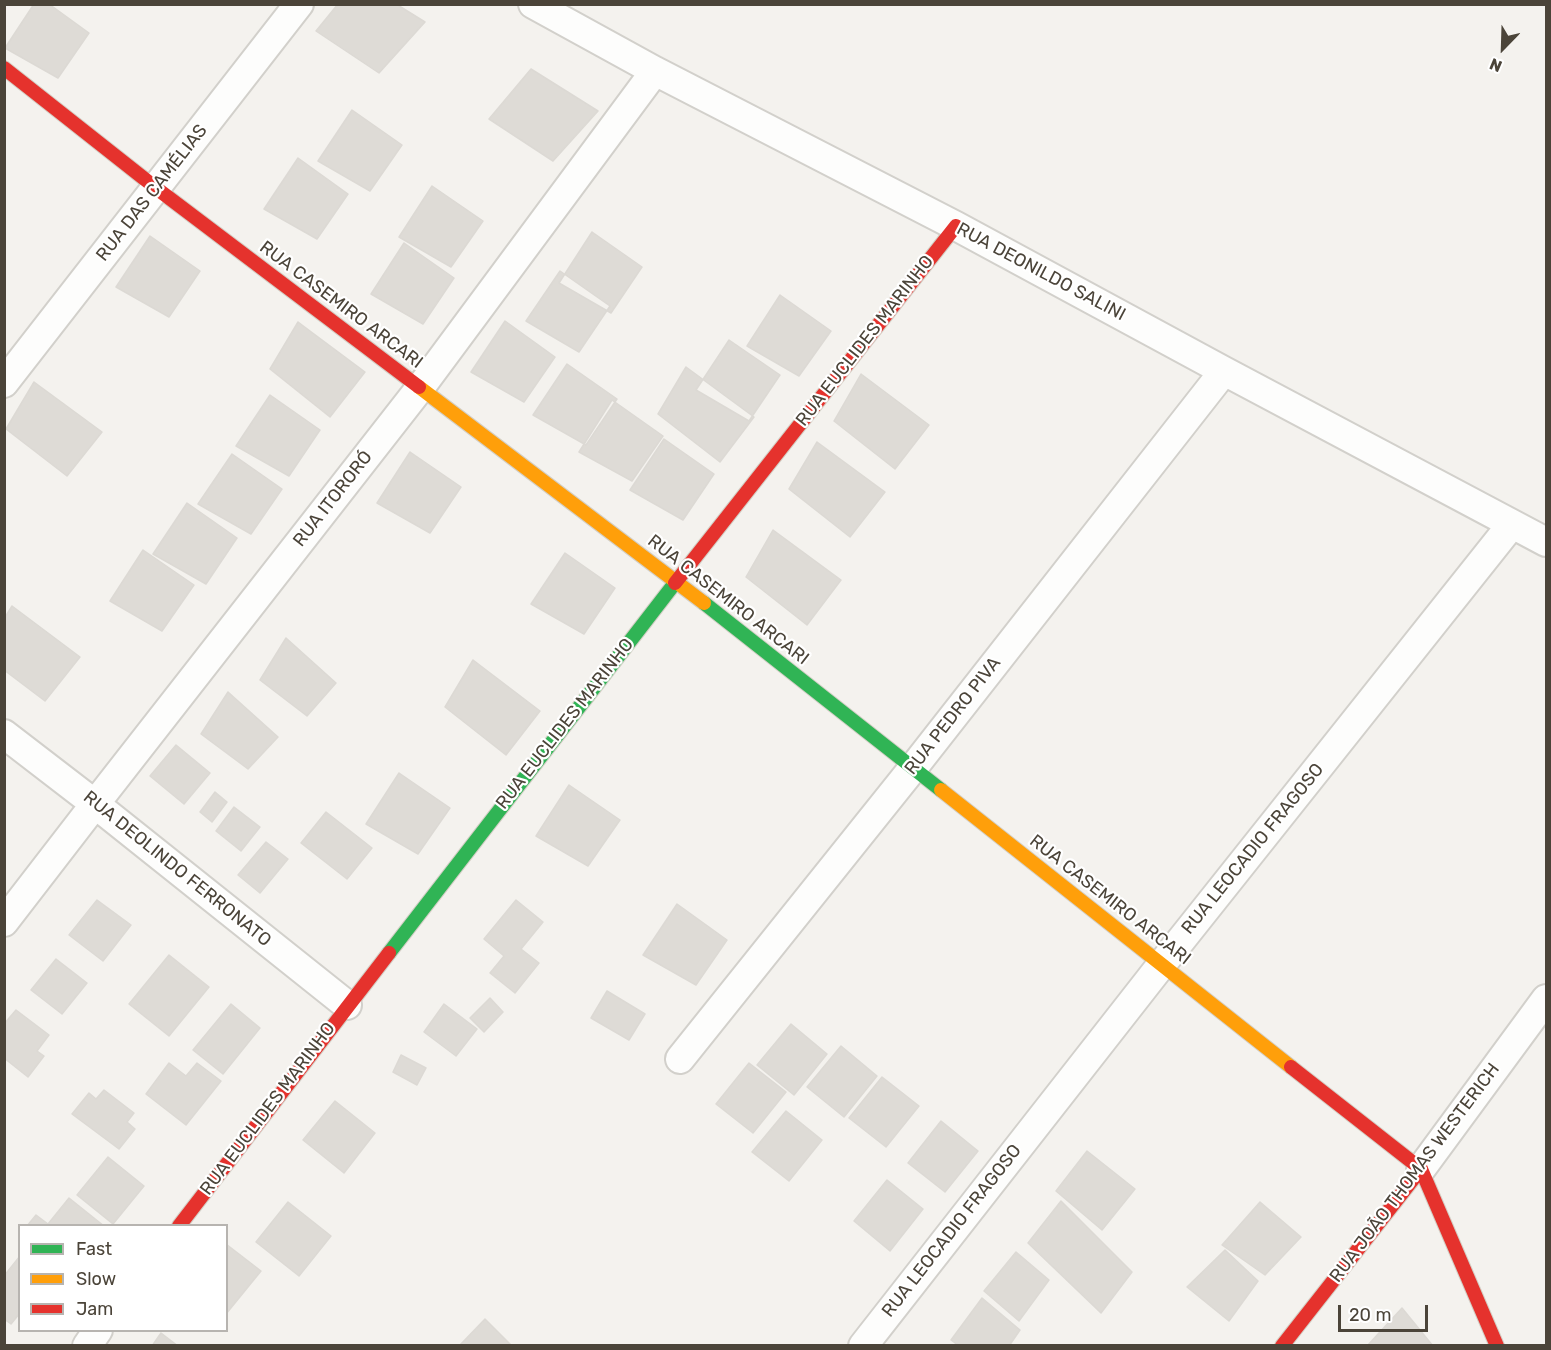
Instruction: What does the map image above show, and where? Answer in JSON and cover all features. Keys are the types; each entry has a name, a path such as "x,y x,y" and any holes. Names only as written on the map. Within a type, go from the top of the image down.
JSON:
{"street":[{"name":"RUA DAS CAMÉLIAS","path":"4,383 299,4"},
{"name":"RUA DEONILDO SALINI","path":"533,4 655,71 956,226 1546,542"},
{"name":"RUA CASEMIRO ARCARI","path":"4,68 156,188 676,581 1421,1169"},
{"name":"RUA ITORORÓ","path":"4,922 420,388 655,71"},
{"name":"RUA EUCLIDES MARINHO","path":"180,1224 676,581 956,226"},
{"name":"RUA PEDRO PIVA","path":"680,1059 913,768 1224,371"},
{"name":"RUA LEOCADIO FRAGOSO","path":"863,1346 1162,964 1512,524"},
{"name":"RUA DEOLINDO FERRONATO","path":"4,734 348,1005"},
{"name":"RUA JOÃO THOMAS WESTERICH","path":"1282,1346 1421,1169 1546,999"},
{"path":"1421,1169 1497,1346"},
{"path":"87,1346 97,1332"}],"building":[{"path":"34,4 49,4 89,33 58,78 5,48"},
{"path":"338,4 396,4 425,22 379,73 316,31"},
{"path":"531,69 598,111 553,161 489,119"},
{"path":"352,110 402,145 370,191 318,161"},
{"path":"298,158 348,194 317,239 264,209"},
{"path":"432,186 483,221 451,267 399,237"},
{"path":"592,232 642,267 611,313 559,283"},
{"path":"150,236 200,271 169,317 116,287"},
{"path":"404,243 454,278 423,324 371,294"},
{"path":"560,271 610,306 579,352 526,321"},
{"path":"780,295 831,331 799,376 747,346"},
{"path":"505,321 555,357 524,402 471,372"},
{"path":"298,322 365,372 330,417 270,369"},
{"path":"729,340 780,375 749,421 696,390"},
{"path":"567,364 617,399 586,445 533,415"},
{"path":"686,367 754,417 720,462 658,414"},
{"path":"861,374 929,425 895,469 834,421"},
{"path":"34,382 102,432 67,476 6,429"},
{"path":"270,395 320,430 289,476 236,446"},
{"path":"612,400 663,436 632,481 579,452"},
{"path":"664,439 714,474 683,520 630,490"},
{"path":"817,442 885,492 850,537 789,489"},
{"path":"410,452 461,487 430,533 377,503"},
{"path":"232,454 282,489 251,534 198,504"},
{"path":"187,503 237,538 206,584 153,554"},
{"path":"773,530 841,580 807,625 746,577"},
{"path":"143,550 194,585 162,631 110,601"},
{"path":"565,553 615,588 584,634 531,604"},
{"path":"12,606 80,657 45,701 4,670 4,619"},
{"path":"286,638 336,683 307,716 260,680"},
{"path":"473,660 540,711 506,755 445,707"},
{"path":"228,692 278,737 248,769 201,734"},
{"path":"176,745 210,773 184,804 150,776"},
{"path":"399,773 450,808 418,854 366,824"},
{"path":"569,785 620,820 588,866 536,836"},
{"path":"215,792 227,802 212,822 200,812"},
{"path":"234,807 260,827 241,851 216,831"},
{"path":"326,812 372,848 347,879 301,843"},
{"path":"266,842 288,859 260,893 238,875"},
{"path":"97,900 131,925 103,961 69,935"},
{"path":"516,900 543,922 521,949 539,963 515,993 490,973 504,956 484,939"},
{"path":"677,904 727,940 696,985 643,955"},
{"path":"169,955 209,987 169,1036 129,1004"},
{"path":"56,959 87,983 62,1014 31,990"},
{"path":"607,991 645,1014 629,1040 591,1018"},
{"path":"490,998 503,1012 484,1032 470,1018"},
{"path":"231,1004 260,1028 223,1074 193,1050"},
{"path":"444,1004 477,1029 456,1056 424,1032"},
{"path":"16,1010 49,1035 37,1051 44,1056 28,1077 4,1058 4,1024"},
{"path":"791,1024 827,1054 794,1095 757,1065"},
{"path":"841,1046 877,1076 844,1117 807,1087"},
{"path":"401,1055 426,1068 417,1085 393,1072"},
{"path":"169,1063 186,1076 197,1063 221,1081 186,1125 146,1094"},
{"path":"749,1063 786,1092 753,1133 716,1104"},
{"path":"882,1077 919,1106 886,1147 849,1118"},
{"path":"104,1090 134,1113 127,1122 135,1129 119,1149 72,1114 89,1093 96,1099"},
{"path":"335,1101 375,1133 344,1173 303,1140"},
{"path":"786,1111 822,1140 789,1181 752,1152"},
{"path":"941,1121 978,1151 945,1192 908,1163"},
{"path":"1087,1151 1135,1189 1102,1230 1056,1191"},
{"path":"108,1157 144,1186 113,1224 77,1195"},
{"path":"887,1180 923,1209 890,1251 854,1221"},
{"path":"69,1198 102,1224 48,1224"},
{"path":"1061,1201 1132,1272 1101,1313 1028,1243"},
{"path":"288,1202 331,1236 299,1276 256,1242"},
{"path":"1260,1202 1301,1237 1265,1275 1222,1245"},
{"path":"36,1215 48,1224 29,1224"},
{"path":"228,1246 261,1271 228,1312"},
{"path":"1225,1250 1258,1281 1229,1321 1187,1287"},
{"path":"1016,1252 1049,1280 1019,1321 984,1291"},
{"path":"18,1258 18,1315 11,1324 4,1319 4,1276"},
{"path":"982,1298 1020,1330 1009,1346 959,1346 951,1340"},
{"path":"1402,1308 1433,1346 1367,1346"},
{"path":"485,1319 512,1346 459,1346"},
{"path":"161,1333 178,1346 152,1346"}],"traffic: fast":[{"path":"389,953 675,583"},
{"path":"704,603 941,790"}],"traffic: slow":[{"path":"419,387 704,603"},
{"path":"941,790 1291,1067"}],"traffic: jam":[{"path":"4,68 156,188 419,387"},
{"path":"675,583 956,226"},
{"path":"181,1224 389,953"},
{"path":"1291,1067 1421,1169 1497,1346"},
{"path":"1282,1346 1421,1169"}]}
